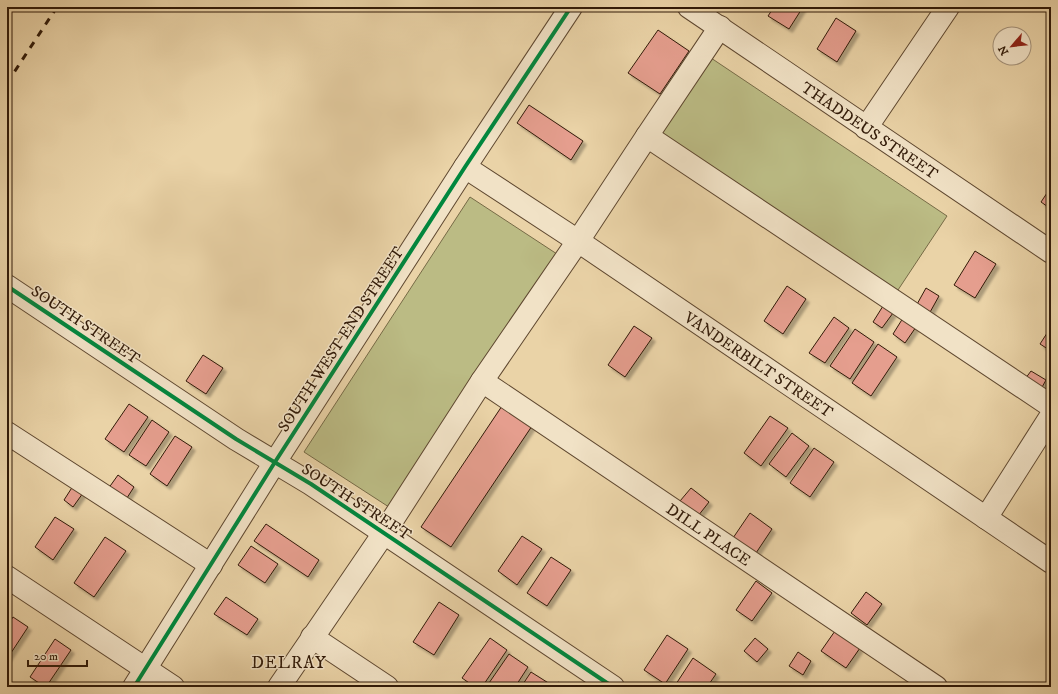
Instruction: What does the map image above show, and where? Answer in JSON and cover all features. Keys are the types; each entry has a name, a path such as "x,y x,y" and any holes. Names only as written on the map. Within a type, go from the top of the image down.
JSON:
{"street":[{"name":"SOUTH WEST END STREET","path":"134,687 275,462 465,167 571,7"},
{"name":"THADDEUS STREET","path":"689,7 1051,252"},
{"path":"866,128 948,7"},
{"path":"279,687 384,533 482,381 578,241 720,27"},
{"path":"647,136 1051,406"},
{"name":"VANDERBILT STREET","path":"465,167 578,241 1051,562"},
{"name":"SOUTH STREET","path":"7,286 236,439 311,484 613,687"},
{"name":"DILL PLACE","path":"482,381 936,687"},
{"path":"986,518 1051,416"},
{"path":"7,433 210,565"},
{"path":"7,576 173,687"},
{"path":"312,637 387,687"}],"green space":[{"path":"711,58 947,216 896,293 660,134"},
{"path":"470,197 557,254 392,509 304,452"}],"building":[{"path":"774,7 803,7 789,29 768,16"},
{"path":"836,18 856,31 837,62 817,49"},
{"path":"658,30 689,51 660,94 628,73"},
{"path":"529,105 583,141 571,160 517,123"},
{"path":"1051,187 1051,209 1041,202"},
{"path":"975,251 996,264 975,298 954,285"},
{"path":"787,286 806,299 783,334 764,321"},
{"path":"926,288 939,296 929,314 916,306"},
{"path":"883,306 893,313 882,328 873,322"},
{"path":"834,317 849,328 825,363 809,353"},
{"path":"903,318 916,327 905,343 893,334"},
{"path":"634,326 652,338 625,377 608,365"},
{"path":"1051,327 1051,351 1040,344"},
{"path":"855,329 874,342 850,379 830,366"},
{"path":"878,344 897,357 871,396 852,383"},
{"path":"203,355 223,368 206,394 186,381"},
{"path":"1031,371 1046,380 1041,389 1025,379"},
{"path":"129,404 148,417 124,452 105,439"},
{"path":"502,406 532,426 451,547 421,527"},
{"path":"770,416 788,428 761,466 744,453"},
{"path":"152,420 169,432 146,466 129,455"},
{"path":"792,433 809,446 786,477 769,464"},
{"path":"175,436 192,447 167,486 150,474"},
{"path":"814,448 834,462 810,497 790,483"},
{"path":"118,475 134,487 125,501 108,489"},
{"path":"73,486 83,493 73,507 64,500"},
{"path":"691,488 709,502 698,516 680,501"},
{"path":"750,513 772,529 756,553 733,538"},
{"path":"55,517 74,529 53,560 35,547"},
{"path":"266,524 319,560 308,577 254,541"},
{"path":"522,536 542,549 517,585 498,571"},
{"path":"105,537 126,551 94,597 74,583"},
{"path":"251,546 278,564 265,583 238,565"},
{"path":"551,557 571,570 547,606 527,593"},
{"path":"756,581 772,593 752,621 736,610"},
{"path":"866,592 882,604 867,625 851,613"},
{"path":"226,597 258,619 247,635 214,614"},
{"path":"439,602 459,615 434,655 413,642"},
{"path":"13,617 28,627 7,659 7,626"},
{"path":"835,631 860,648 846,668 821,651"},
{"path":"667,635 688,649 665,684 644,670"},
{"path":"490,638 507,650 482,687 475,687 462,678"},
{"path":"755,638 768,649 757,662 744,651"},
{"path":"55,639 71,650 45,687 30,677"},
{"path":"798,652 811,661 803,675 789,666"},
{"path":"509,654 528,667 515,687 495,687 489,683"},
{"path":"693,658 716,674 707,687 674,687"},
{"path":"531,672 550,684 548,687 521,687"},
{"path":"558,682 565,687 555,687"}],"railway":[{"path":"7,83 57,7"}],"cycle path":[{"path":"134,687 275,462 465,167 571,7"},
{"path":"7,286 236,439 311,484 613,687"}],"district":[{"name":"DELRAY","path":"289,662"}]}
